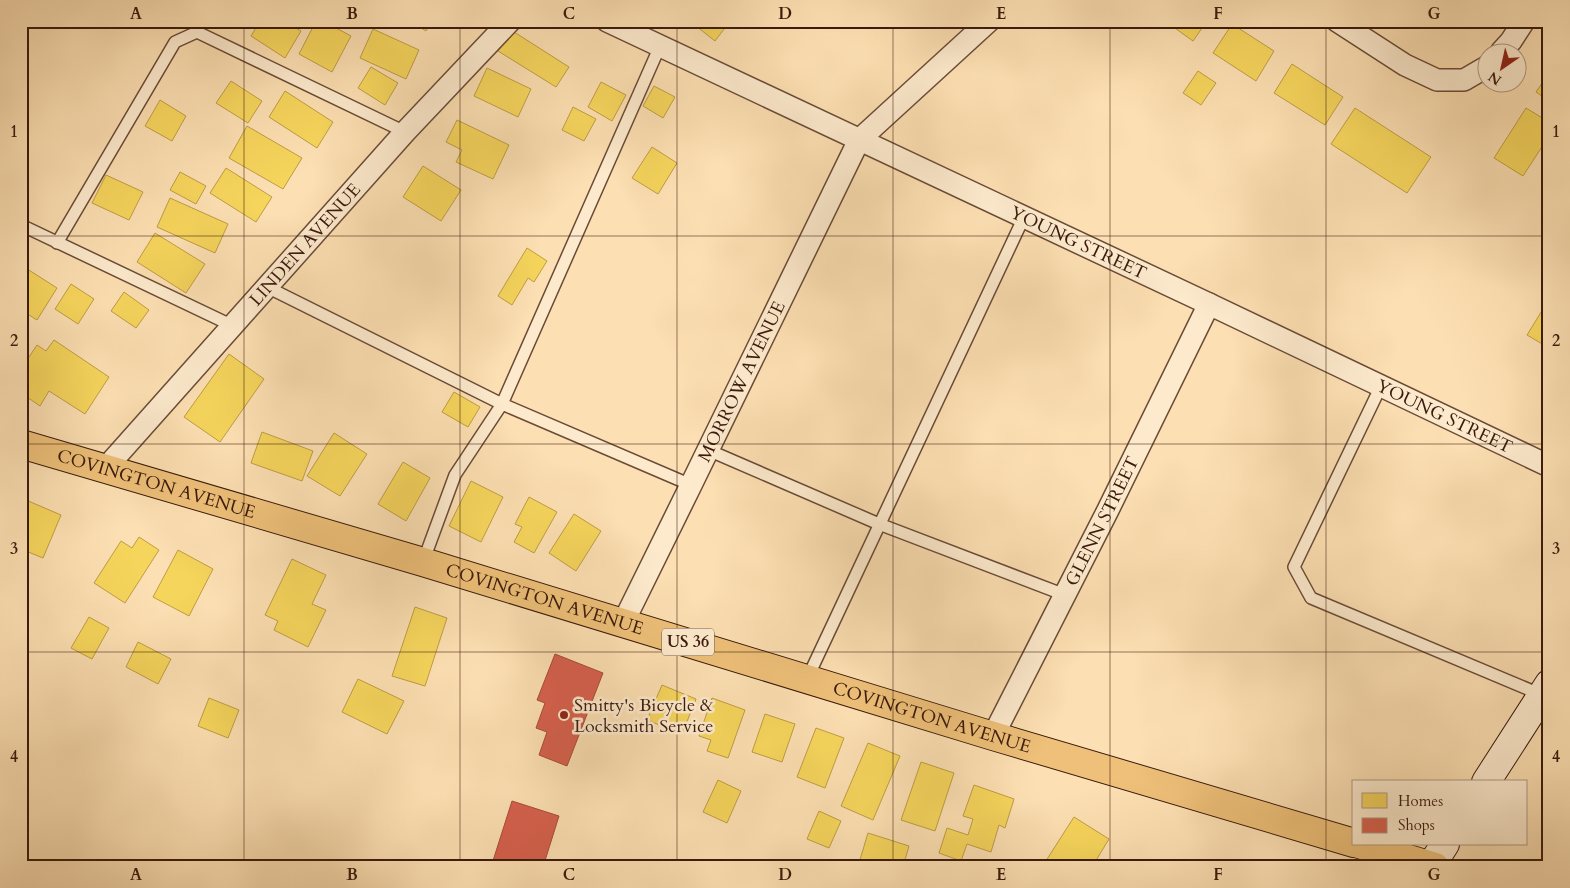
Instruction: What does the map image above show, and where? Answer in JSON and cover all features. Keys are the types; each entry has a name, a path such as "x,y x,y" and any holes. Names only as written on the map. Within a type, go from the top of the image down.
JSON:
{"main road":[{"name":"COVINGTON AVENUE","path":"21,444 104,470 423,562 993,736 1352,842"},
{"path":"1368,846 1435,861"}],"street":[{"name":"LINDEN AVENUE","path":"104,470 405,132 510,21"},
{"name":"YOUNG STREET","path":"607,21 1549,466"},
{"path":"859,140 989,21"},
{"path":"1337,21 1405,66 1437,80 1464,80 1478,72"},
{"path":"1510,42 1524,21"},
{"name":"MORROW AVENUE","path":"622,623 859,140"},
{"name":"GLENN STREET","path":"993,736 1209,304"},
{"path":"1487,780 1545,690"}],"lane":[{"path":"57,242 175,42 197,32 405,132"},
{"path":"423,562 455,474 502,404 660,46"},
{"path":"807,679 1024,217"},
{"path":"21,226 233,326"},
{"path":"267,287 502,404 691,485"},
{"path":"1381,386 1294,567 1311,598 1545,690"},
{"path":"708,450 879,524 1065,595"}],"building: Homes":[{"path":"260,21 284,21 301,31 285,58 251,36"},
{"path":"316,21 323,21 351,36 332,72 299,54"},
{"path":"410,21 432,21 426,31"},
{"path":"692,21 730,21 715,41"},
{"path":"1165,21 1207,21 1193,41"},
{"path":"1232,24 1274,51 1256,81 1213,53"},
{"path":"373,29 419,50 406,79 360,58"},
{"path":"511,30 569,67 556,87 498,51"},
{"path":"1292,64 1343,97 1325,125 1274,93"},
{"path":"371,67 398,83 385,105 358,88"},
{"path":"487,68 531,89 518,117 474,96"},
{"path":"1198,71 1216,83 1201,105 1183,93"},
{"path":"1549,73 1549,101 1536,92"},
{"path":"231,81 262,101 248,123 216,103"},
{"path":"601,82 626,95 612,121 588,107"},
{"path":"654,86 675,97 663,118 643,106"},
{"path":"21,91 28,96 21,107"},
{"path":"285,91 333,122 317,148 269,117"},
{"path":"160,100 186,116 172,141 145,126"},
{"path":"573,107 596,119 584,141 562,130"},
{"path":"1355,108 1431,157 1407,193 1331,144"},
{"path":"1526,108 1549,122 1549,136 1523,176 1494,158"},
{"path":"457,120 509,145 493,179 456,162 462,150 446,142"},
{"path":"247,126 302,158 283,189 229,158"},
{"path":"652,147 677,163 658,194 632,178"},
{"path":"423,166 461,190 441,221 403,197"},
{"path":"226,168 272,197 256,222 210,193"},
{"path":"180,172 206,186 196,204 170,190"},
{"path":"106,175 143,192 129,220 92,203"},
{"path":"170,198 228,224 215,253 157,227"},
{"path":"155,233 205,264 186,293 137,262"},
{"path":"527,248 547,261 534,282 528,278 512,305 498,296"},
{"path":"21,265 57,288 37,320 21,310"},
{"path":"71,284 94,299 78,324 55,309"},
{"path":"124,292 149,310 136,328 111,311"},
{"path":"1543,309 1549,313 1549,348 1527,335"},
{"path":"21,339 29,344 21,356"},
{"path":"54,340 109,377 85,414 49,391 40,406 21,393 21,369 37,345 46,351"},
{"path":"229,354 264,379 220,442 184,417"},
{"path":"454,392 480,407 468,427 442,412"},
{"path":"262,432 313,451 302,481 251,463"},
{"path":"334,433 367,454 340,496 307,476"},
{"path":"403,462 430,478 406,521 378,504"},
{"path":"471,481 503,497 481,542 449,526"},
{"path":"529,497 557,512 534,553 514,542 522,527 515,524"},
{"path":"26,500 61,515 43,558 21,549 21,512"},
{"path":"574,514 601,531 576,571 549,553"},
{"path":"139,537 159,550 125,603 94,583 121,541 132,548"},
{"path":"178,550 213,569 189,616 153,597"},
{"path":"292,559 326,575 312,604 326,610 308,647 274,630 278,621 265,615"},
{"path":"415,607 447,618 425,686 392,676"},
{"path":"89,617 109,628 92,659 71,648"},
{"path":"138,642 171,659 158,684 126,667"},
{"path":"358,679 404,701 387,734 342,712"},
{"path":"662,685 696,699 682,734 647,720"},
{"path":"209,698 239,710 228,738 198,726"},
{"path":"712,698 745,710 728,758 707,751 711,740 699,736"},
{"path":"765,714 795,724 782,762 752,752"},
{"path":"816,728 844,738 825,788 797,777"},
{"path":"868,743 900,756 873,820 841,806"},
{"path":"921,762 954,773 935,831 901,820"},
{"path":"718,780 741,791 727,823 703,812"},
{"path":"974,785 1014,799 1005,828 999,825 991,852 967,844 961,861 939,853 947,828 968,835 973,819 963,816"},
{"path":"819,811 841,821 829,848 807,839"},
{"path":"1074,817 1109,839 1092,867 1042,867"},
{"path":"868,833 909,846 903,867 872,867 859,863"}],"building: Shops":[{"name":"Smitty's Bicycle & Locksmith Service","path":"555,654 603,673 567,766 539,755 547,732 536,728 545,703 537,700"},
{"path":"512,801 559,816 543,867 491,867"}],"place":[{"name":"Smitty's Bicycle & Locksmith Service","path":"564,715"}]}
